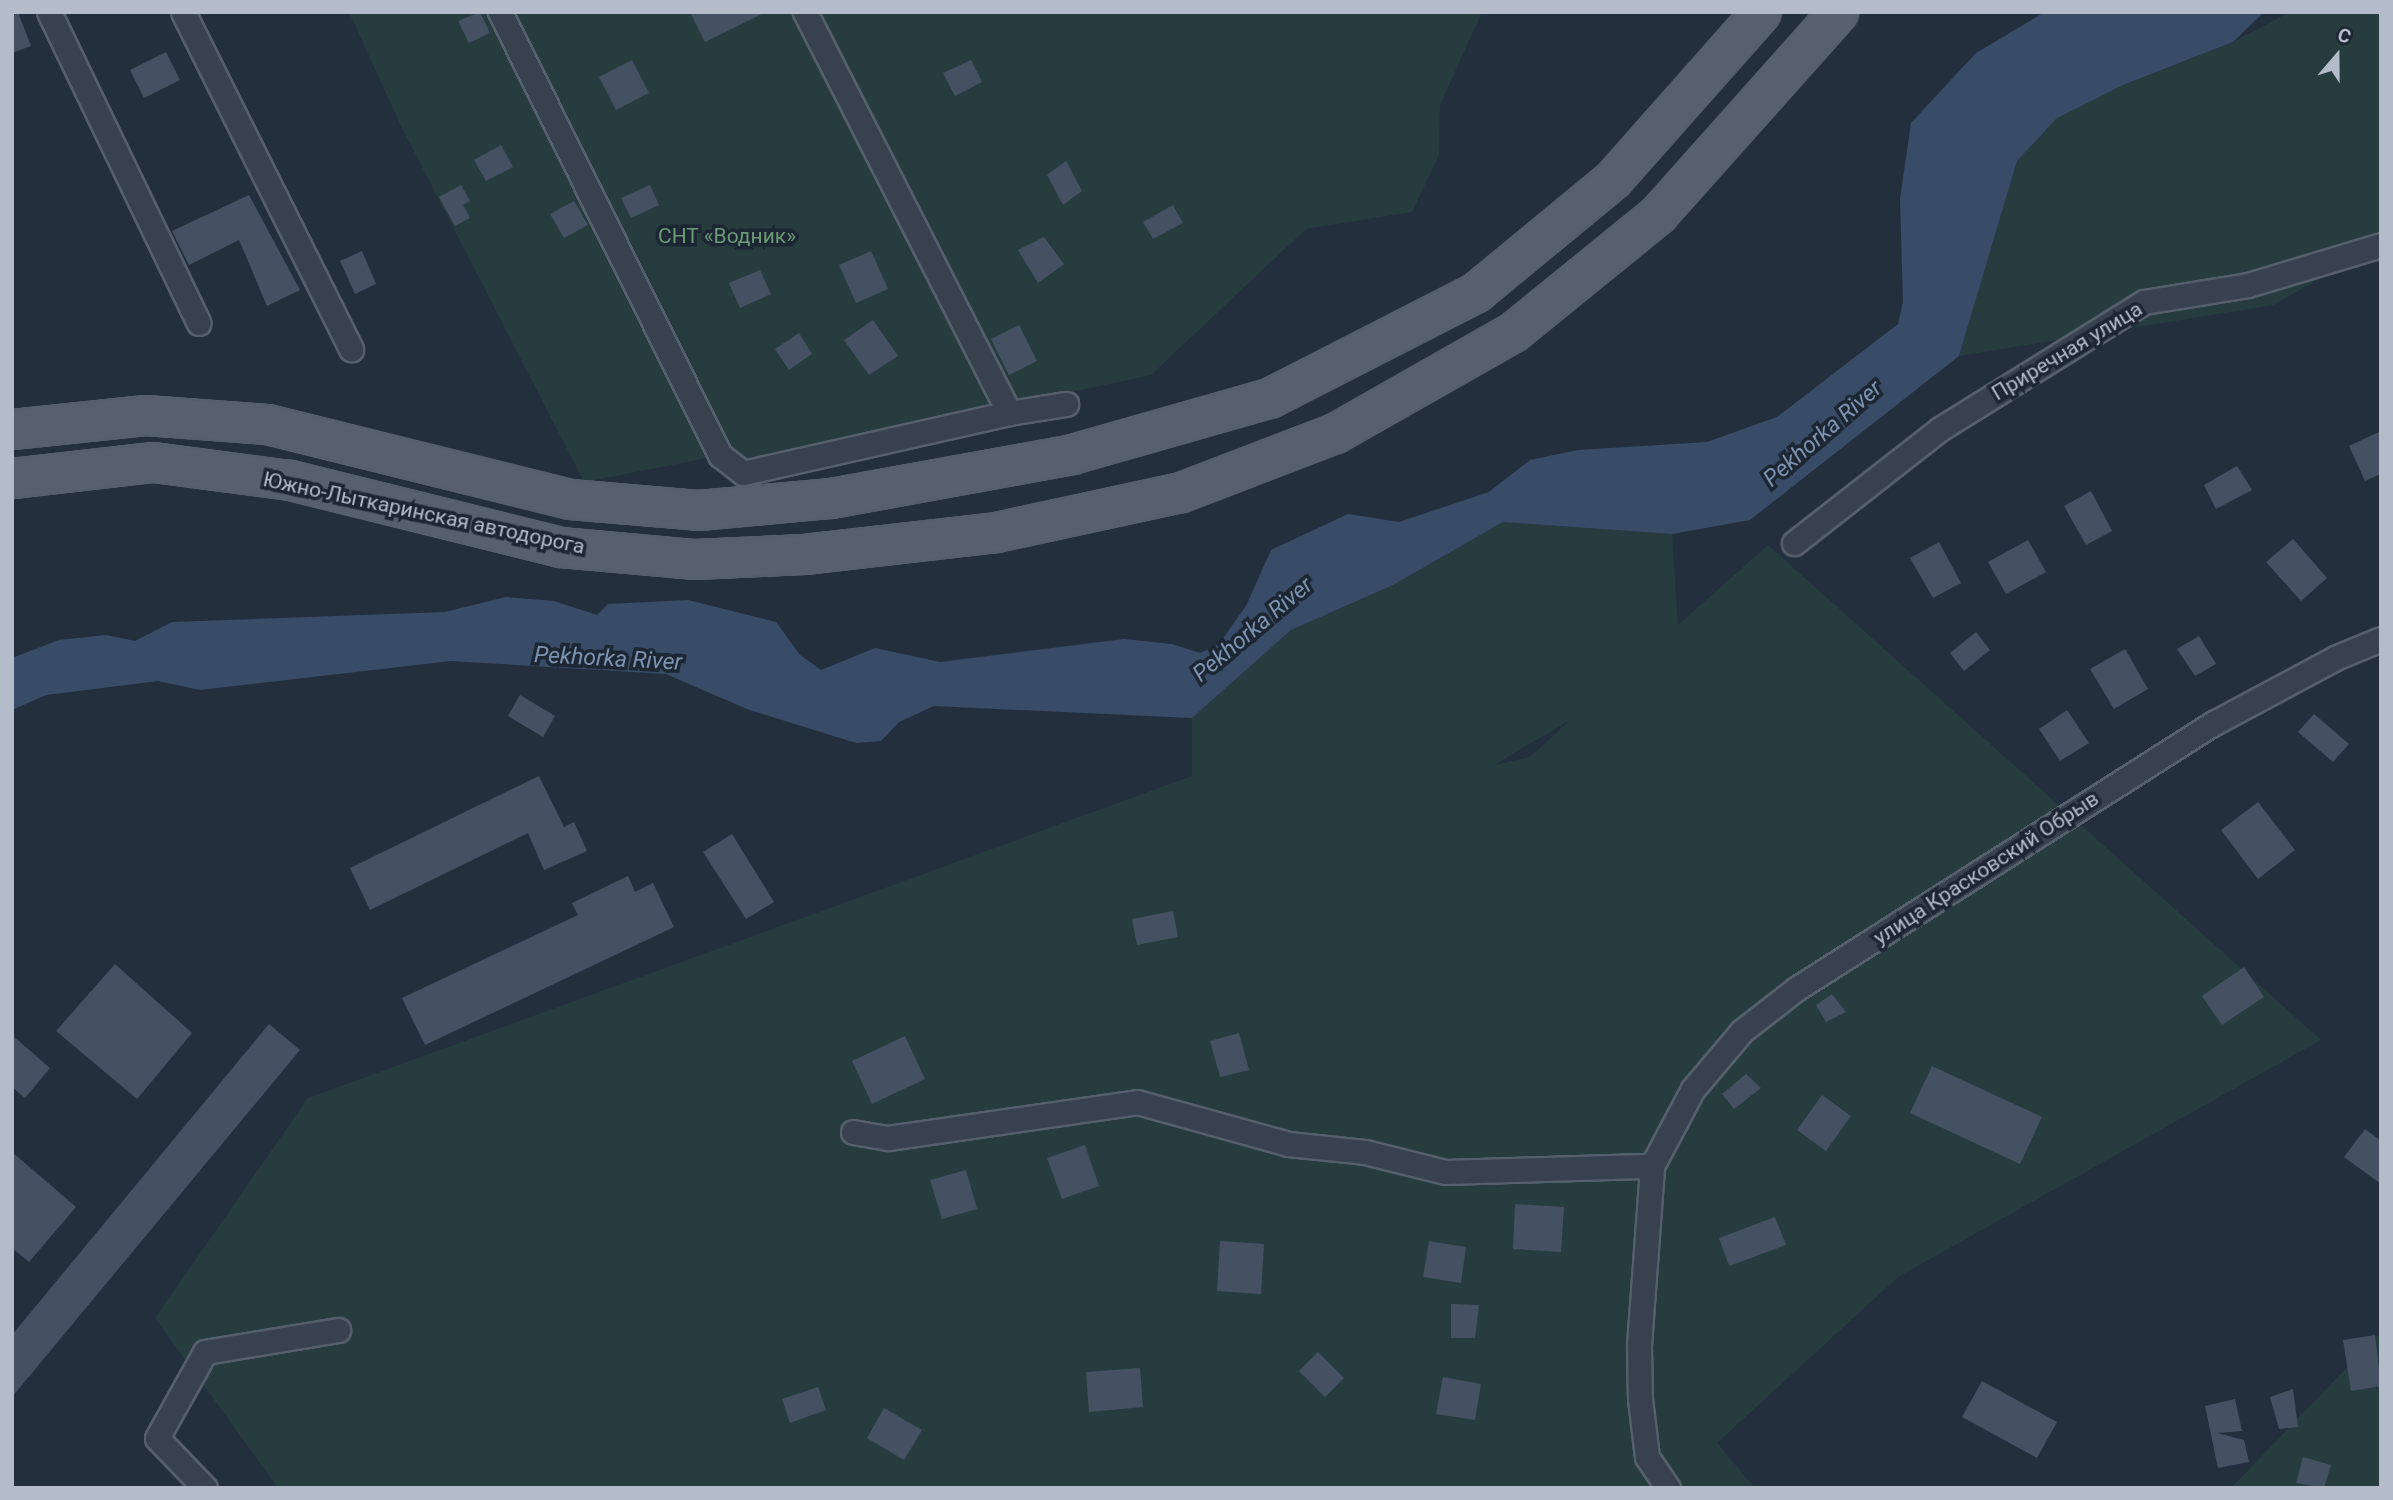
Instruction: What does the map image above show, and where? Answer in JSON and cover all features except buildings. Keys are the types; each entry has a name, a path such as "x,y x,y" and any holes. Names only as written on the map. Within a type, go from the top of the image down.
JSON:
{"main road":[{"name":"Южно-Лыткаринская автодорога","path":"12,429 145,415 267,424 570,499 698,510 831,498 1072,454 1269,398 1476,292 1613,179 1761,12"},
{"name":"Южно-Лыткаринская автодорога","path":"12,478 153,462 290,480 560,547 695,559 804,554 996,531 1181,492 1335,433 1513,332 1658,214 1838,12"}],"street":[{"path":"49,12 199,323"},
{"path":"183,12 351,349"},
{"path":"500,12 720,455 743,473 754,474 1009,413 1066,404"},
{"path":"805,12 1009,413"},
{"name":"Приречная улица","path":"1794,543 1940,429 2144,302 2248,285 2381,245"},
{"name":"улица Красковский Обрыв","path":"1668,1488 1647,1457 1640,1399 1639,1345 1652,1166 1693,1089 1742,1031 1796,989 2214,723 2335,658 2381,639"},
{"path":"853,1132 888,1138 1137,1102 1288,1144 1365,1152 1445,1172 1652,1166"},
{"path":"205,1488 157,1438 205,1352 338,1329"}],"green space":[{"name":"СНТ «Водник»","path":"349,12 1482,12 1440,105 1439,155 1412,212 1306,229 1151,375 749,461 708,458 584,482 400,124"},
{"path":"2290,12 2381,12 2381,245 2273,305 1959,356 2017,161 2058,117 2123,85 2233,42"},
{"path":"1503,522 1672,534 1678,625 1768,545 2321,1040 1898,1277 1717,1443 1755,1488 278,1488 155,1318 308,1098 1192,776 1192,718 1291,630 1393,585","holes":["1569,721 1530,757 1494,765"]},
{"path":"2381,1332 2381,1488 2231,1488"}],"water":[{"name":"Pekhorka River","path":"2045,12 2264,12 2233,42 2123,85 2057,118 2017,161 1959,356 1750,520 1672,534 1503,522 1393,585 1291,630 1192,718 934,706 899,722 881,741 856,743 747,709 666,674 451,661 200,690 158,681 46,695 12,710 12,658 59,640 106,635 135,641 172,622 445,612 506,597 554,601 597,615 608,604 688,600 776,622 800,655 821,670 875,648 940,662 1124,639 1172,644 1200,653 1219,644 1246,606 1271,550 1348,514 1399,522 1489,492 1530,460 1578,450 1707,442 1777,417 1898,324 1903,302 1900,199 1911,123 1976,53"}]}
